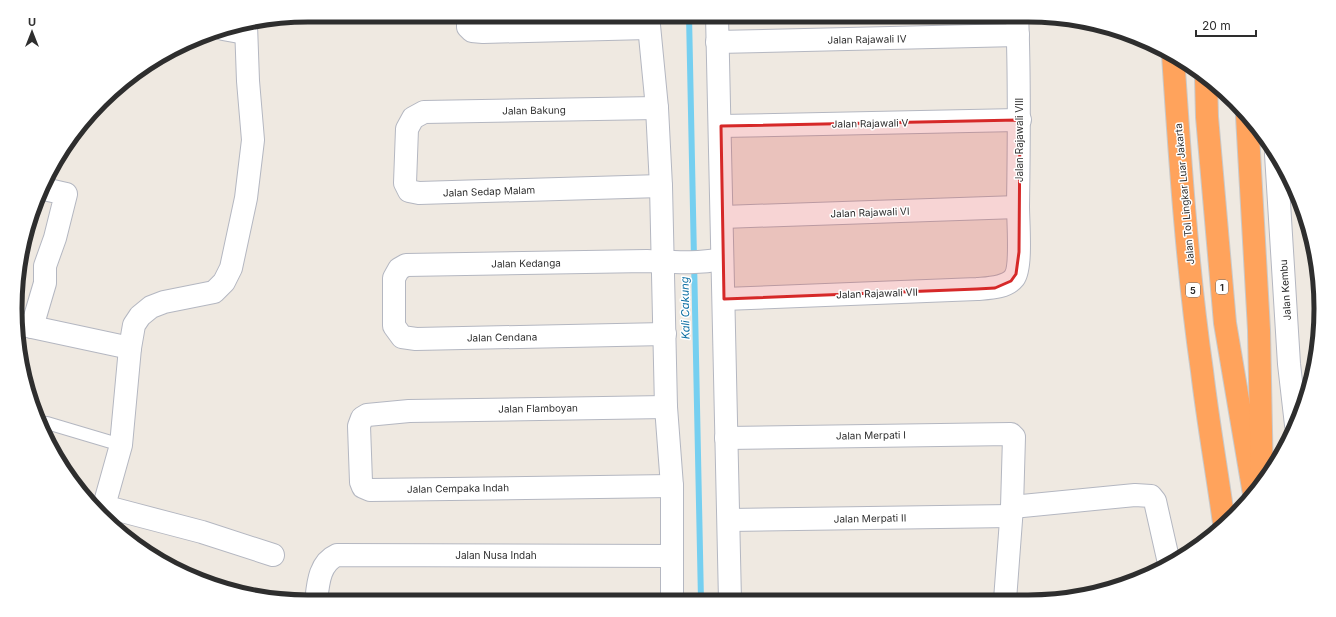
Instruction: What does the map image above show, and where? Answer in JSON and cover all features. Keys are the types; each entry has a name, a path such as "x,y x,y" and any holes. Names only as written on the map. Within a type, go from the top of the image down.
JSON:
{"highway":[{"name":"Jalan Tol Lingkar Luar Jakarta","path":"1173,62 1183,202 1190,272 1202,370 1223,517"},
{"name":"1","path":"1206,85 1225,323 1253,486"},
{"path":"1248,125 1259,330 1262,474"}],"street":[{"path":"468,22 468,27 472,31 483,32 648,22 657,108 653,186 668,262 665,334 666,407 672,486 672,595"},
{"path":"717,22 723,217 716,260 724,299 730,595"},
{"name":"Jalan Rajawali IV","path":"717,42 1017,25"},
{"name":"Jalan Rajawali VIII","path":"1017,25 1020,120 1018,264"},
{"path":"103,507 121,445 130,348 134,325 140,316 151,307 164,302 214,292 224,282 231,268 246,198 253,140 246,29"},
{"name":"Jalan Bakung","path":"412,118 424,112 657,108"},
{"name":"Jalan Sedap Malam","path":"412,118 406,129 404,183 406,188 413,192 653,186"},
{"name":"Jalan Rajawali V","path":"721,126 1020,120"},
{"name":"Jalan Kembu","path":"1277,167 1289,364 1294,412"},
{"path":"48,190 66,194 55,238 45,266 45,283 25,325 130,348"},
{"name":"Jalan Rajawali VI","path":"723,217 1018,207"},
{"name":"Jalan Kedanga","path":"394,278 399,269 406,265 668,262 716,260"},
{"name":"Jalan Rajawali VII","path":"724,299 995,288 1011,281 1015,277 1018,264"},
{"name":"Jalan Cendana","path":"394,278 394,326 402,337 416,339 665,334"},
{"name":"Jalan Flamboyan","path":"409,411 666,407"},
{"name":"Jalan Cempaka Indah","path":"409,411 367,415 362,418 359,426 359,441 361,482 363,487 370,490 672,486"},
{"name":"Jalan Merpati I","path":"726,438 1011,434 1014,438 1012,511"},
{"name":"Jalan Merpati II","path":"729,520 1012,511 1135,495 1151,496 1155,501 1168,558"},
{"path":"105,510 202,532 273,555"},
{"path":"1005,595 1012,511"},
{"name":"Jalan Nusa Indah","path":"317,595 319,578 324,566 329,559 337,555 672,556"}],"lane":[{"path":"47,423 121,445"}],"highlighted area":[{"path":"1020,120 1019,252 1016,274 1011,281 995,288 724,299 721,126"}],"waterway":[{"name":"Kali Cakung","path":"689,22 701,595"}]}
